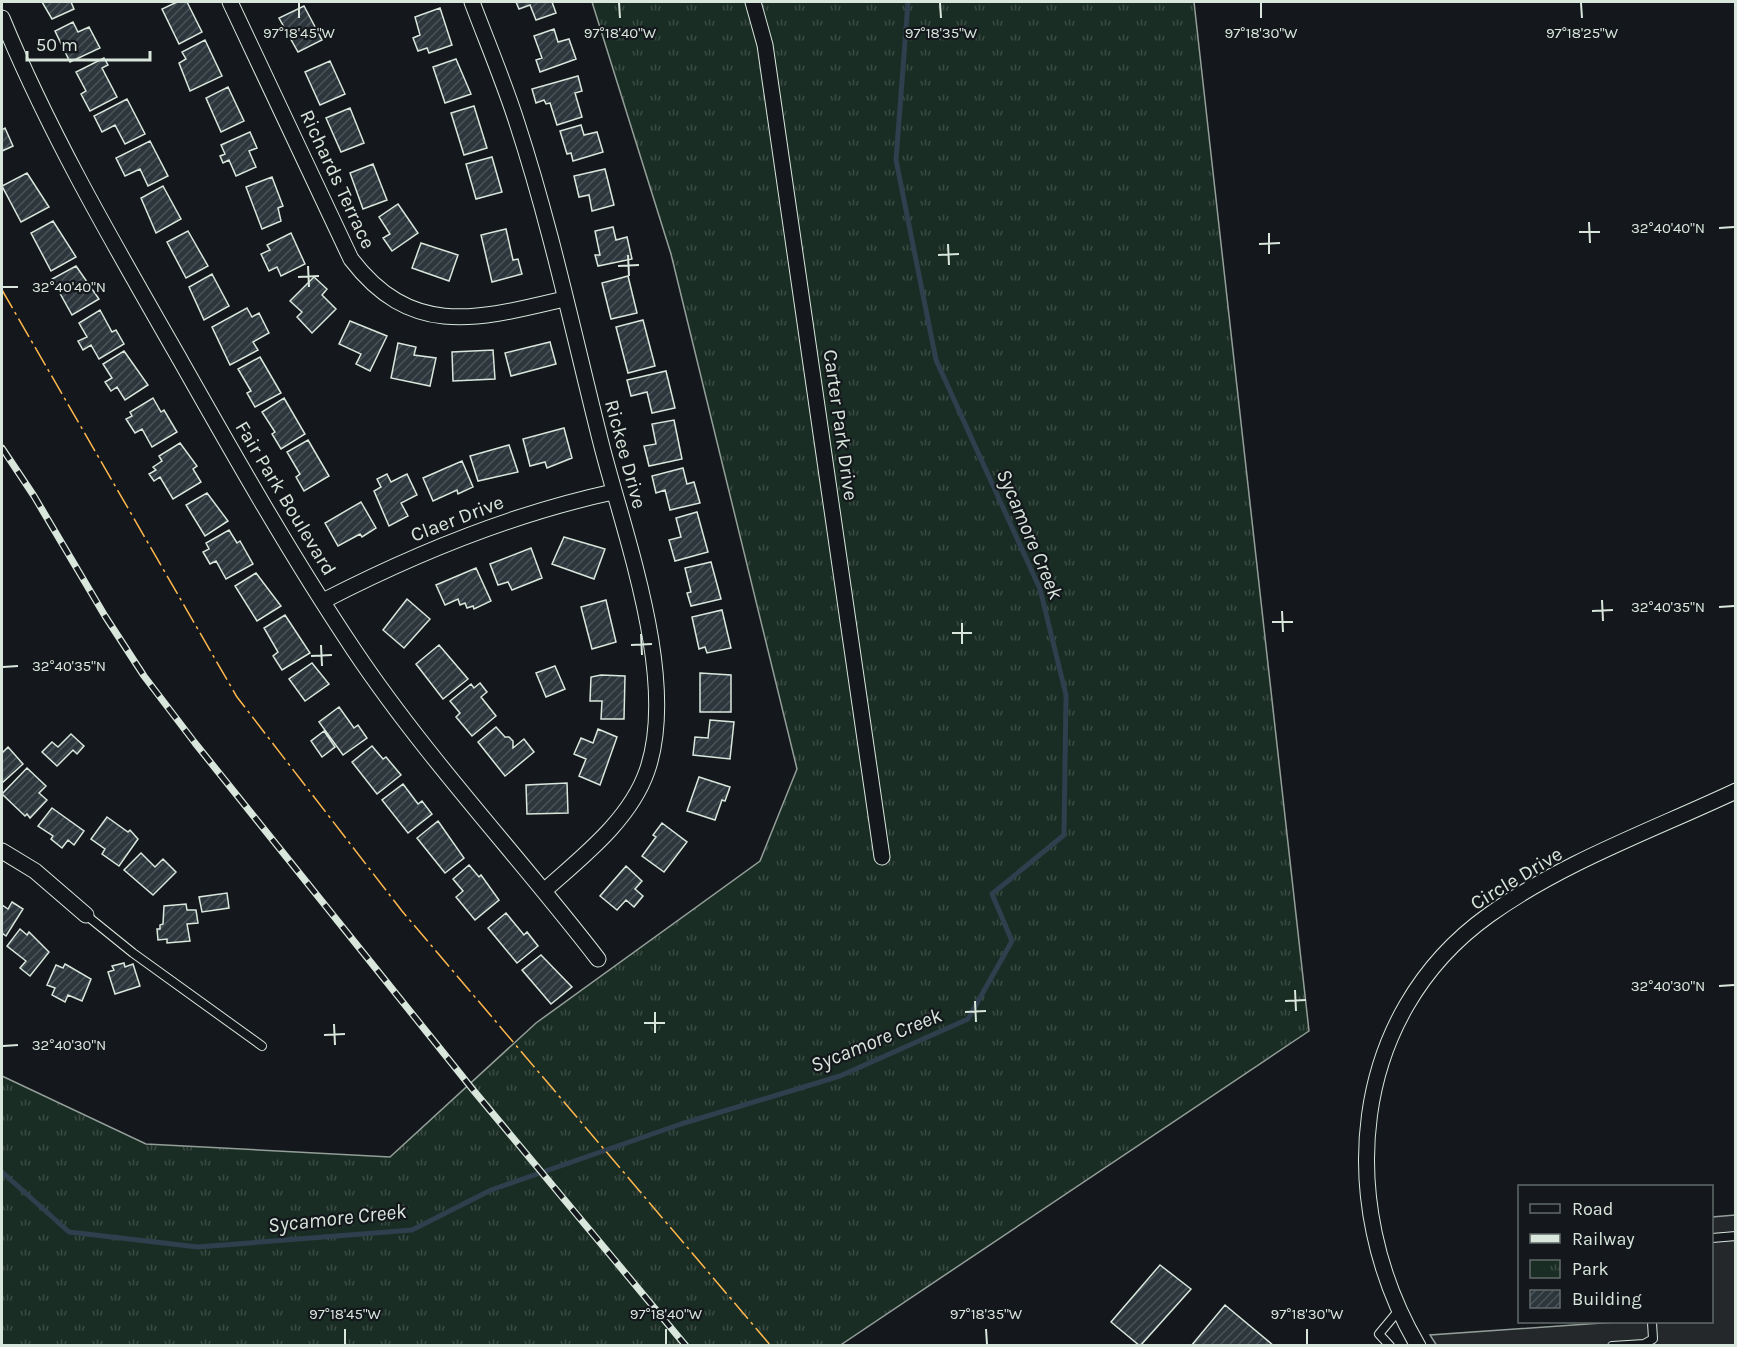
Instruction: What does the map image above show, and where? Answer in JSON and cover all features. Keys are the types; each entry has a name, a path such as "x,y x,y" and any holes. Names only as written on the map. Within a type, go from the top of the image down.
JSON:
{"street":[{"name":"Richards Terrace","path":"230,2 346,251 364,277 378,291 396,303 421,312 463,317 501,314 564,299"},
{"name":"Rickee Drive","path":"472,2 517,123 564,299 652,648 657,702 655,741 647,772 634,796 595,845 545,890"},
{"name":"Carter Park Drive","path":"753,2 765,45 882,857"},
{"name":"Fair Park Boulevard","path":"2,18 71,166 211,414 354,651 393,704 545,890 598,959"},
{"name":"Claer Drive","path":"323,601 394,564 470,533 560,503 613,492"},
{"name":"Circle Drive","path":"1418,1346 1399,1310 1382,1268 1371,1221 1365,1176 1366,1132 1374,1088 1402,1011 1423,980 1449,949 1488,916 1565,871 1736,791"},
{"path":"2,851 35,871 86,915"}],"lane":[{"path":"86,915 133,953 262,1046"},
{"path":"1713,1238 1736,1236"},
{"path":"1390,1346 1378,1334 1399,1310"},
{"path":"1612,1346 1653,1342 1652,1323"}],"green space":[{"path":"592,2 1194,2 1309,1031 839,1346 2,1345 2,1076 146,1144 390,1157 536,1023 760,861 797,769 671,254"}],"shaded area":[{"path":"1735,1215 1735,1345 1437,1346 1430,1335 1602,1323 1713,1323 1713,1217"}],"building":[{"path":"42,2 71,2 74,9 52,19"},
{"path":"177,2 187,2 202,32 179,44 162,9"},
{"path":"516,2 552,2 556,13 536,20 530,5 519,9"},
{"path":"304,6 322,40 298,52 279,18"},
{"path":"440,8 452,45 429,53 427,48 418,51 413,38 420,35 415,17"},
{"path":"73,22 78,32 89,27 100,48 70,62 55,31"},
{"path":"554,29 558,42 569,39 576,59 540,72 536,60 542,58 534,36"},
{"path":"205,40 222,76 190,91 179,63 186,59 182,52"},
{"path":"104,58 108,65 102,68 117,97 90,111 81,94 86,91 76,72"},
{"path":"456,59 471,94 445,103 433,67"},
{"path":"330,61 345,94 320,105 305,72"},
{"path":"578,76 582,91 575,93 582,117 557,125 550,103 546,104 544,100 536,103 532,89"},
{"path":"228,87 244,121 221,132 206,98"},
{"path":"127,99 145,134 125,144 115,125 102,132 94,116"},
{"path":"474,106 487,148 464,155 451,113"},
{"path":"350,108 364,143 341,152 326,118"},
{"path":"581,125 584,135 597,132 603,152 573,161 571,153 567,154 560,131"},
{"path":"5,128 13,146 2,151 2,130"},
{"path":"250,132 257,148 249,151 256,167 236,176 229,160 223,163 220,156 225,154 221,145"},
{"path":"150,141 168,176 148,186 140,169 125,176 116,158"},
{"path":"492,157 502,192 476,199 466,164"},
{"path":"373,164 387,200 363,209 350,173"},
{"path":"605,169 614,205 592,211 589,195 579,197 574,176"},
{"path":"27,173 49,207 21,222 2,186"},
{"path":"272,177 283,206 278,208 281,221 262,229 246,187"},
{"path":"163,186 181,219 156,233 141,198"},
{"path":"398,204 418,233 392,251 383,238 390,234 379,217"},
{"path":"53,221 76,257 51,271 31,233"},
{"path":"613,227 616,240 627,237 632,259 598,266 595,255 600,255 595,231"},
{"path":"506,229 513,260 518,259 522,274 492,282 481,235"},
{"path":"188,231 208,266 186,278 167,242"},
{"path":"291,233 305,264 281,276 277,267 269,271 261,254 270,250 267,245"},
{"path":"421,243 458,255 449,281 412,268"},
{"path":"76,266 99,299 72,315 52,279"},
{"path":"212,274 229,306 204,320 189,287"},
{"path":"628,276 637,313 611,319 602,283"},
{"path":"314,277 327,289 322,295 336,309 312,333 297,317 302,312 290,301"},
{"path":"247,308 252,317 259,313 269,333 253,342 258,350 230,365 212,327"},
{"path":"100,310 112,332 116,330 124,344 99,359 91,345 83,350 78,341 87,337 79,323"},
{"path":"643,320 655,366 628,373 616,327"},
{"path":"350,321 387,336 370,371 356,364 361,354 339,344"},
{"path":"550,342 556,364 511,376 505,353"},
{"path":"398,343 416,347 414,355 436,358 430,386 391,378"},
{"path":"493,350 495,379 453,381 452,352"},
{"path":"124,351 148,385 125,400 117,387 111,391 105,382 112,378 103,364"},
{"path":"260,357 281,393 255,407 247,393 251,391 238,369"},
{"path":"666,371 675,408 652,413 647,392 631,396 627,380"},
{"path":"153,398 161,412 164,410 177,432 152,447 142,429 135,433 126,419 132,416 130,412"},
{"path":"284,398 305,434 281,449 272,434 275,432 262,412"},
{"path":"674,420 682,459 649,466 644,446 656,444 652,424"},
{"path":"564,428 572,458 547,468 545,462 530,466 523,439"},
{"path":"308,440 329,476 304,491 296,477 300,474 287,452"},
{"path":"180,443 197,466 193,469 201,482 173,499 160,477 154,481 149,474 156,470 153,467 162,461 159,456"},
{"path":"509,445 518,472 478,481 470,456"},
{"path":"462,461 473,487 458,494 457,490 433,501 423,478"},
{"path":"683,468 687,484 694,482 700,503 670,510 665,490 656,493 652,476"},
{"path":"387,474 391,482 407,474 417,495 401,503 408,516 389,526 374,491 381,487 377,479"},
{"path":"207,493 228,521 205,536 186,505"},
{"path":"361,502 376,528 362,537 360,534 338,546 325,523"},
{"path":"697,512 708,552 675,561 669,540 681,537 676,518"},
{"path":"229,530 237,543 240,541 253,564 226,579 216,561 210,564 203,552 209,549 206,543"},
{"path":"564,537 605,549 594,579 552,564"},
{"path":"531,548 542,578 512,590 508,582 498,585 490,564"},
{"path":"711,562 721,599 691,606 687,593 691,592 685,568"},
{"path":"476,568 491,601 474,609 473,606 467,608 465,603 460,605 458,599 445,605 436,585"},
{"path":"256,573 281,606 257,621 235,586"},
{"path":"407,599 430,619 404,648 383,630"},
{"path":"606,600 616,642 592,649 581,607"},
{"path":"722,610 731,648 707,653 705,647 699,649 692,617"},
{"path":"285,615 310,653 282,670 273,656 278,652 264,628"},
{"path":"439,645 468,679 443,699 416,664"},
{"path":"312,663 329,684 305,701 289,679"},
{"path":"555,666 565,689 546,697 536,673"},
{"path":"700,673 731,675 731,712 700,712"},
{"path":"625,676 624,719 601,719 602,701 590,701 591,677"},
{"path":"480,683 487,692 481,697 496,716 472,736 456,717 460,713 450,701 471,684 474,688"},
{"path":"339,707 354,728 358,725 367,738 343,755 319,722"},
{"path":"710,720 734,722 730,759 693,755 695,737 708,738"},
{"path":"496,727 505,737 513,741 513,748 524,739 534,752 505,776 478,742"},
{"path":"598,729 617,737 600,785 579,776 586,759 574,754 581,738 593,743"},
{"path":"324,731 335,747 322,757 311,741"},
{"path":"71,734 84,746 77,754 73,750 57,766 42,752 52,742 58,747"},
{"path":"372,746 383,759 386,757 401,775 377,794 352,762"},
{"path":"8,747 23,764 2,783 2,753"},
{"path":"27,768 46,786 39,793 47,800 30,818 2,794"},
{"path":"699,777 730,787 725,801 722,800 715,820 687,811"},
{"path":"567,783 568,813 527,814 526,785"},
{"path":"403,784 418,804 422,801 432,814 408,833 382,800"},
{"path":"52,808 84,831 74,845 68,840 62,848 51,839 53,836 38,826"},
{"path":"107,817 128,832 130,830 138,839 119,866 102,854 105,849 91,839"},
{"path":"438,821 464,858 445,873 417,838"},
{"path":"662,823 687,842 664,872 642,856 656,837 653,835"},
{"path":"141,853 155,867 163,859 176,872 153,895 124,870"},
{"path":"469,865 479,877 481,875 499,900 475,920 456,897 463,891 453,879"},
{"path":"626,866 642,881 635,889 643,896 634,907 626,900 617,910 600,896"},
{"path":"227,893 229,908 202,912 199,897"},
{"path":"12,902 23,909 6,936 2,933 2,905 8,909"},
{"path":"186,904 187,910 196,910 198,923 187,924 190,941 167,943 167,939 158,940 157,929 160,929 160,925 163,924 164,906"},
{"path":"506,913 524,935 527,932 538,946 517,963 488,928"},
{"path":"20,929 27,935 29,932 49,952 30,976 20,968 26,961 7,946"},
{"path":"541,955 572,987 551,1004 522,970"},
{"path":"124,963 125,967 133,964 140,986 115,994 108,972 114,970 112,966"},
{"path":"65,964 91,979 82,1001 68,995 65,1002 52,995 55,988 47,985 56,965 63,968"},
{"path":"1160,1265 1191,1289 1140,1346 1111,1322"},
{"path":"1225,1305 1274,1346 1191,1346"}],"waterway":[{"name":"Sycamore Creek","path":"2,1172 69,1232 198,1247 412,1230 491,1190 681,1124 840,1076 968,1019 1012,941 992,894 1064,835 1066,695 1040,589 936,360 896,160 908,2"}],"railway":[{"path":"2,448 144,676 195,743 474,1091 686,1346"}],"power":[{"path":"2,290 237,697 402,911 771,1346"}]}
